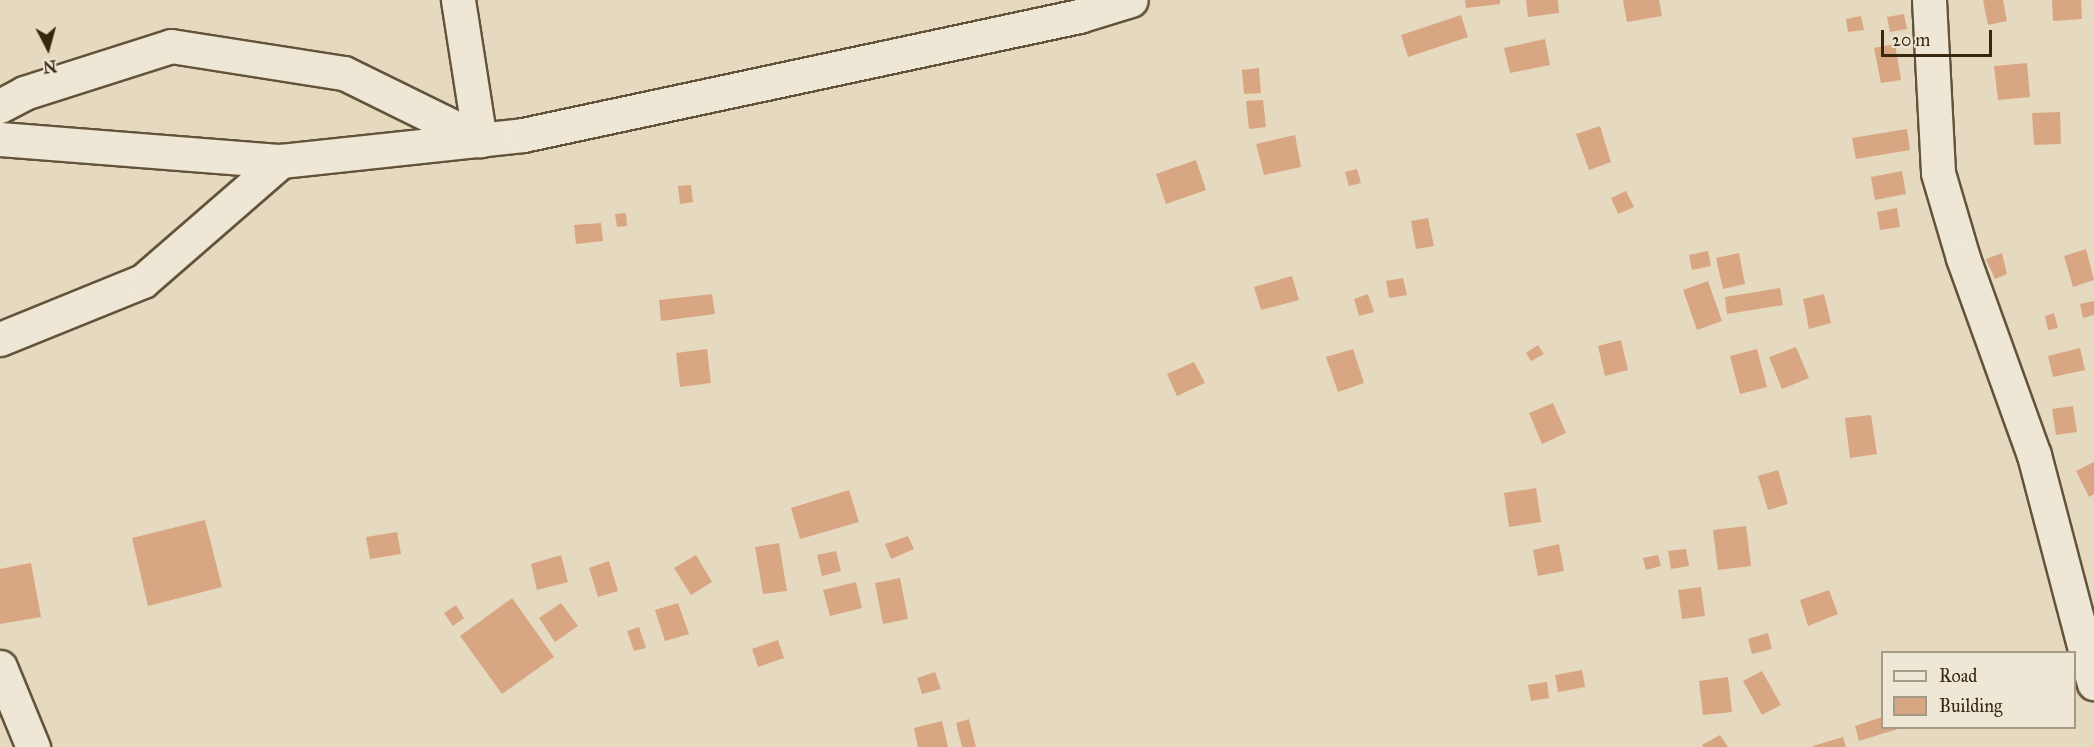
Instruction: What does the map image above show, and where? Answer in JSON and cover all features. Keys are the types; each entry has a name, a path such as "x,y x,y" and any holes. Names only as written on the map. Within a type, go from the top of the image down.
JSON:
{"street":[{"path":"458,0 480,140"},
{"path":"0,139 281,161 523,135 1079,16 1131,0"},
{"path":"1929,0 1938,173 1963,258 2034,455 2094,683"},
{"path":"0,106 24,93 171,45 344,73 480,140"},
{"path":"0,339 143,281 281,161"},
{"path":"0,667 33,747"}],"building":[{"path":"1465,0 1500,0 1500,4 1466,8"},
{"path":"1526,0 1558,0 1559,13 1528,17"},
{"path":"1623,0 1659,0 1662,16 1627,22"},
{"path":"1983,0 2003,0 2007,21 1988,25"},
{"path":"2052,0 2081,0 2082,19 2053,21"},
{"path":"1904,14 1907,29 1890,32 1887,17"},
{"path":"1461,15 1468,37 1408,57 1401,35"},
{"path":"1861,16 1864,30 1848,32 1846,19"},
{"path":"1545,39 1550,65 1510,73 1504,48"},
{"path":"1895,44 1901,80 1881,83 1874,48"},
{"path":"2027,63 2030,97 1998,100 1994,66"},
{"path":"1259,68 1261,93 1244,94 1242,70"},
{"path":"1263,100 1266,127 1249,129 1246,101"},
{"path":"2060,112 2061,144 2034,145 2032,113"},
{"path":"1600,126 1611,162 1589,170 1576,134"},
{"path":"1907,129 1910,150 1856,159 1852,138"},
{"path":"1295,135 1301,167 1264,175 1256,144"},
{"path":"1196,160 1206,190 1166,204 1156,174"},
{"path":"1357,169 1361,183 1349,186 1345,172"},
{"path":"1902,171 1906,194 1875,200 1871,177"},
{"path":"691,185 693,202 680,204 678,186"},
{"path":"1626,191 1634,207 1618,214 1611,198"},
{"path":"1897,208 1900,227 1880,230 1877,212"},
{"path":"626,213 627,226 617,227 615,214"},
{"path":"1428,218 1434,246 1416,249 1411,221"},
{"path":"601,223 603,241 576,244 574,225"},
{"path":"2086,249 2094,280 2073,287 2064,256"},
{"path":"1708,251 1711,266 1692,270 1689,255"},
{"path":"1739,253 1745,284 1723,289 1716,258"},
{"path":"2002,253 2007,274 1995,279 1986,259"},
{"path":"1292,276 1299,300 1261,310 1254,287"},
{"path":"1403,278 1407,295 1389,298 1386,281"},
{"path":"1708,281 1722,321 1697,330 1683,290"},
{"path":"1780,288 1783,305 1727,314 1725,297"},
{"path":"712,294 715,314 661,321 659,300"},
{"path":"1368,294 1374,312 1359,316 1354,299"},
{"path":"1824,294 1831,323 1809,329 1803,299"},
{"path":"2094,301 2094,315 2083,318 2080,304"},
{"path":"2054,313 2058,328 2048,330 2045,316"},
{"path":"1621,340 1628,370 1605,376 1598,346"},
{"path":"1538,345 1544,354 1531,361 1526,353"},
{"path":"1796,347 1809,378 1782,389 1769,357"},
{"path":"2080,348 2085,370 2053,377 2048,356"},
{"path":"707,349 711,383 680,387 676,353"},
{"path":"1353,349 1364,383 1338,392 1326,357"},
{"path":"1757,349 1767,387 1740,394 1730,356"},
{"path":"1194,362 1205,383 1177,396 1167,374"},
{"path":"1553,403 1566,433 1542,444 1529,413"},
{"path":"2073,406 2077,432 2056,435 2052,409"},
{"path":"1871,415 1877,454 1850,458 1845,418"},
{"path":"2094,462 2094,494 2089,497 2076,471"},
{"path":"1778,470 1788,504 1768,510 1758,476"},
{"path":"1536,488 1541,522 1509,527 1504,493"},
{"path":"849,490 859,522 800,539 791,508"},
{"path":"205,520 222,587 148,606 132,538"},
{"path":"1746,526 1751,566 1718,570 1713,530"},
{"path":"397,532 401,554 370,559 366,537"},
{"path":"908,536 914,549 891,559 885,544"},
{"path":"779,543 787,591 763,594 755,547"},
{"path":"1559,544 1564,571 1538,576 1533,550"},
{"path":"1686,549 1689,566 1671,569 1668,551"},
{"path":"836,551 841,571 822,576 817,555"},
{"path":"561,555 568,582 537,590 531,564"},
{"path":"696,555 712,582 691,595 674,568"},
{"path":"1658,555 1661,566 1646,570 1643,558"},
{"path":"609,561 618,591 598,597 589,568"},
{"path":"31,563 41,617 0,624 0,569"},
{"path":"900,578 908,619 883,624 875,583"},
{"path":"856,582 862,608 830,616 823,590"},
{"path":"1701,587 1705,616 1682,619 1678,590"},
{"path":"1829,590 1838,614 1808,626 1800,600"},
{"path":"512,598 554,657 502,694 460,636"},
{"path":"561,603 578,626 555,642 539,618"},
{"path":"678,603 689,634 665,641 655,610"},
{"path":"456,605 464,618 453,626 444,613"},
{"path":"639,627 646,648 634,651 627,631"},
{"path":"1768,633 1772,649 1752,654 1748,639"},
{"path":"778,640 784,658 758,667 752,649"},
{"path":"1582,670 1585,687 1558,692 1555,675"},
{"path":"1762,671 1781,705 1762,715 1743,681"},
{"path":"935,672 941,689 922,694 917,678"},
{"path":"1728,677 1732,712 1703,715 1699,681"},
{"path":"1547,682 1549,698 1531,701 1528,685"},
{"path":"1881,717 1881,729 1898,729 1859,741 1855,726"},
{"path":"969,719 976,747 962,747 956,723"},
{"path":"942,721 948,747 918,747 914,728"},
{"path":"1720,735 1728,747 1703,747 1702,745"},
{"path":"1843,737 1846,747 1813,747 1813,746"}]}
